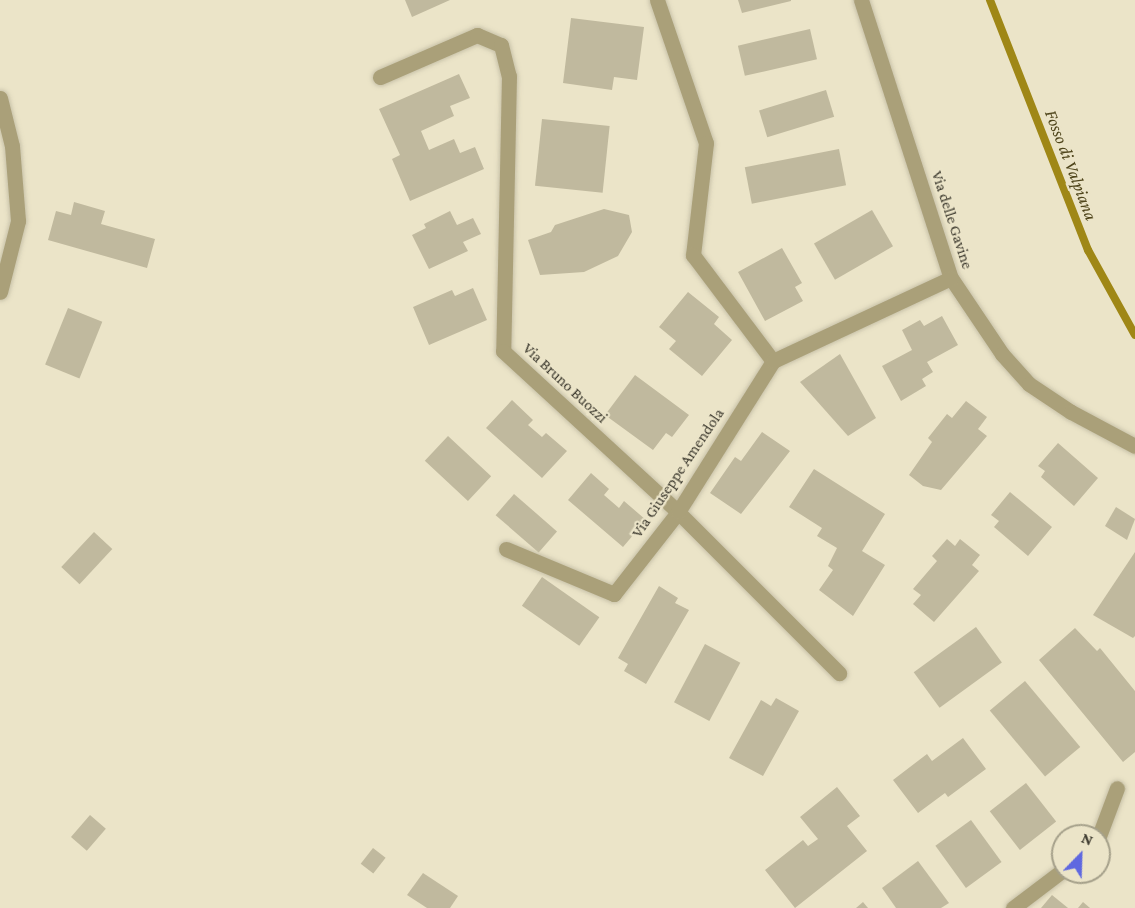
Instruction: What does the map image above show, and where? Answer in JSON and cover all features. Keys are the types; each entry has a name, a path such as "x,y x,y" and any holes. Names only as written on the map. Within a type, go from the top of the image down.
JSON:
{"street":[{"path":"657,0 706,143 693,255 773,361 951,278"},
{"name":"Via delle Gavine","path":"861,0 951,278 1002,354 1029,384 1071,412 1135,446"},
{"name":"Via Bruno Buozzi","path":"380,77 477,35 501,45 509,76 503,351 678,512 838,673"},
{"path":"0,98 12,146 18,220 0,292"},
{"name":"Via Giuseppe Amendola","path":"506,549 614,594 678,512 773,361"},
{"path":"1104,824 1117,788"},
{"path":"1013,908 1051,879"}],"building":[{"path":"405,0 450,0 412,17"},
{"path":"738,0 791,0 791,1 742,13"},
{"path":"571,18 644,27 637,80 614,77 612,90 563,83"},
{"path":"810,29 817,59 745,76 738,46"},
{"path":"459,74 470,98 450,106 454,116 421,131 429,150 454,139 460,153 475,147 484,169 410,201 392,159 400,155 379,109"},
{"path":"826,90 834,117 767,137 759,110"},
{"path":"542,119 610,126 603,193 535,186"},
{"path":"839,149 846,185 752,204 745,167"},
{"path":"74,202 105,211 101,224 155,239 147,268 48,240 56,211 71,215"},
{"path":"604,209 629,215 632,232 618,256 584,272 540,275 528,240 551,232 555,225"},
{"path":"872,210 893,246 835,280 814,244"},
{"path":"450,211 457,225 473,218 481,234 463,242 468,251 429,269 412,235 426,228 424,224"},
{"path":"782,248 802,283 795,287 803,301 765,321 738,272"},
{"path":"473,288 487,320 429,345 413,307 452,290 455,296"},
{"path":"688,292 719,317 714,324 732,340 702,376 669,349 676,341 659,327"},
{"path":"68,308 102,322 79,378 45,365"},
{"path":"942,316 958,345 927,362 933,372 922,379 926,386 901,401 882,366 912,350 902,330 920,320 924,326"},
{"path":"840,354 876,418 848,436 800,382"},
{"path":"635,375 689,415 672,437 666,433 653,450 605,415"},
{"path":"512,400 533,420 528,425 542,437 546,433 567,451 542,478 486,428"},
{"path":"966,401 987,417 978,429 987,436 941,490 923,486 909,475 932,442 928,438 947,414 952,418"},
{"path":"762,432 790,451 741,514 710,493 735,457 741,461"},
{"path":"448,436 491,476 468,501 425,461"},
{"path":"1058,443 1098,478 1074,506 1041,477 1045,471 1038,466"},
{"path":"814,469 885,514 862,551 885,565 853,616 819,590 833,570 828,566 837,548 817,536 822,528 789,507"},
{"path":"591,473 609,489 604,495 619,508 624,501 646,520 623,547 568,500"},
{"path":"1010,492 1052,527 1028,556 994,527 999,521 991,515"},
{"path":"514,494 557,531 539,553 496,515"},
{"path":"1116,507 1135,519 1127,540 1105,526"},
{"path":"94,532 112,549 80,584 61,567"},
{"path":"947,539 955,546 960,539 980,555 972,565 979,571 934,622 913,604 921,595 913,589 937,561 932,556"},
{"path":"1135,552 1135,636 1133,638 1093,615"},
{"path":"542,577 599,617 579,646 522,606"},
{"path":"659,586 678,598 675,603 689,610 646,684 624,671 628,664 618,658"},
{"path":"976,627 1002,663 940,708 914,672"},
{"path":"1075,628 1097,651 1100,648 1135,691 1135,752 1123,762 1039,660"},
{"path":"705,644 740,663 709,721 674,702"},
{"path":"1025,681 1080,747 1045,776 990,711"},
{"path":"776,698 799,711 763,776 729,758 761,700 771,706"},
{"path":"963,738 986,769 948,797 945,793 918,813 893,780 927,754 932,761"},
{"path":"1026,783 1056,822 1020,850 990,811"},
{"path":"837,787 860,816 847,826 867,851 795,908 765,870 803,840 808,846 818,839 800,817"},
{"path":"90,815 106,829 87,851 71,837"},
{"path":"971,820 1002,862 966,888 935,846"},
{"path":"373,848 386,858 373,874 361,864"},
{"path":"918,861 949,903 941,908 896,908 882,888"},
{"path":"423,873 458,896 450,908 427,908 407,895"},
{"path":"1052,895 1068,908 1041,908"},
{"path":"863,902 868,908 856,908"},
{"path":"1083,902 1090,908 1078,908"}],"waterway":[{"name":"Fosso di Valpiana","path":"990,0 1088,250 1135,335"}]}
